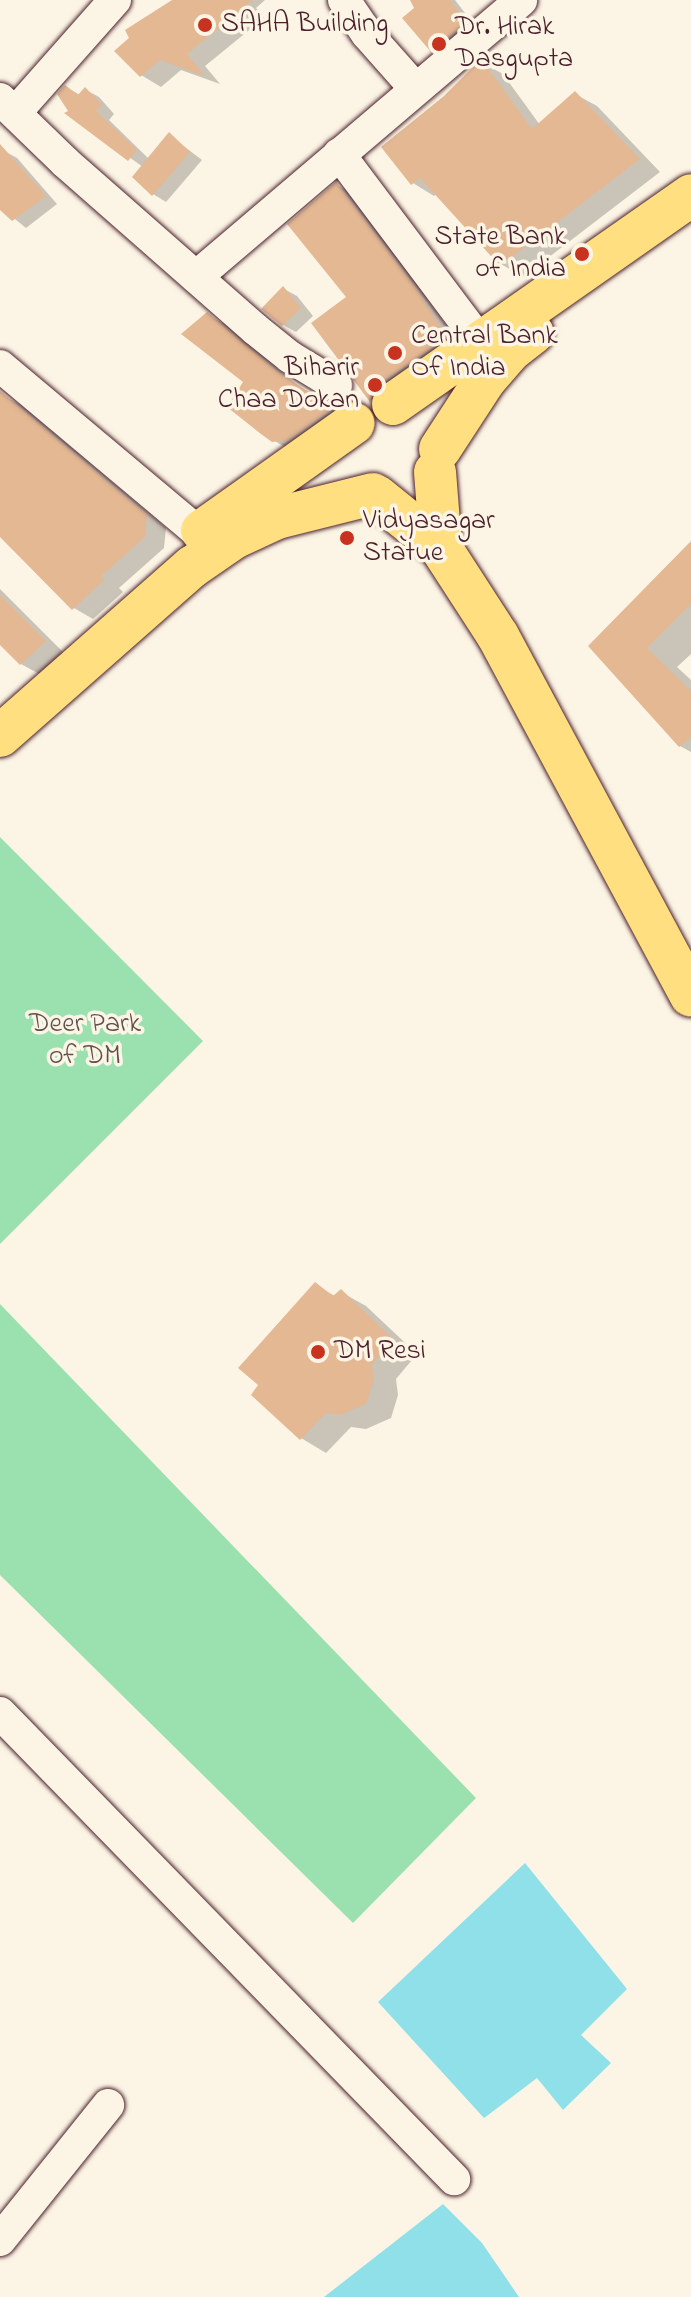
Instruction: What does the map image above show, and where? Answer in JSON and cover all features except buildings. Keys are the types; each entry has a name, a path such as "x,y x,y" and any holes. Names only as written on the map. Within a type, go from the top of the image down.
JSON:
{"main road":[{"path":"0,703 199,533 372,409 393,404 691,195"},
{"path":"0,736 192,567 234,538 277,518 376,496 400,498 421,489 485,380 510,351 691,222"},
{"path":"393,404 411,407 426,417 436,432 441,548"},
{"path":"354,423 346,444 347,466 359,485 441,548 498,636 691,996"}],"street":[{"path":"115,0 8,106 196,277 290,357 336,385"},
{"path":"344,0 367,34 415,88"},
{"path":"196,277 521,0"},
{"path":"339,154 481,343"},
{"path":"1,368 199,533"},
{"path":"0,1713 454,2179"},
{"path":"0,2240 108,2105"}],"green space":[{"name":"Deer Park of DM","path":"0,837 203,1041 0,1244"},
{"path":"0,1304 476,1798 353,1923 0,1575"}],"water":[{"path":"525,1863 627,1989 581,2035 611,2063 563,2110 537,2078 484,2118 378,2002"},
{"path":"443,2204 482,2243 519,2297 324,2297"}],"place":[{"name":"SAHA Building","path":"205,25"},
{"name":"Dr. Hirak Dasgupta","path":"439,44"},
{"name":"State Bank of India","path":"582,254"},
{"name":"Central Bank Of India","path":"395,353"},
{"name":"Biharir Chaa Dokan","path":"375,385"},
{"name":"Vidyasagar Statue","path":"347,538"},
{"name":"DM Resi","path":"318,1352"}]}
